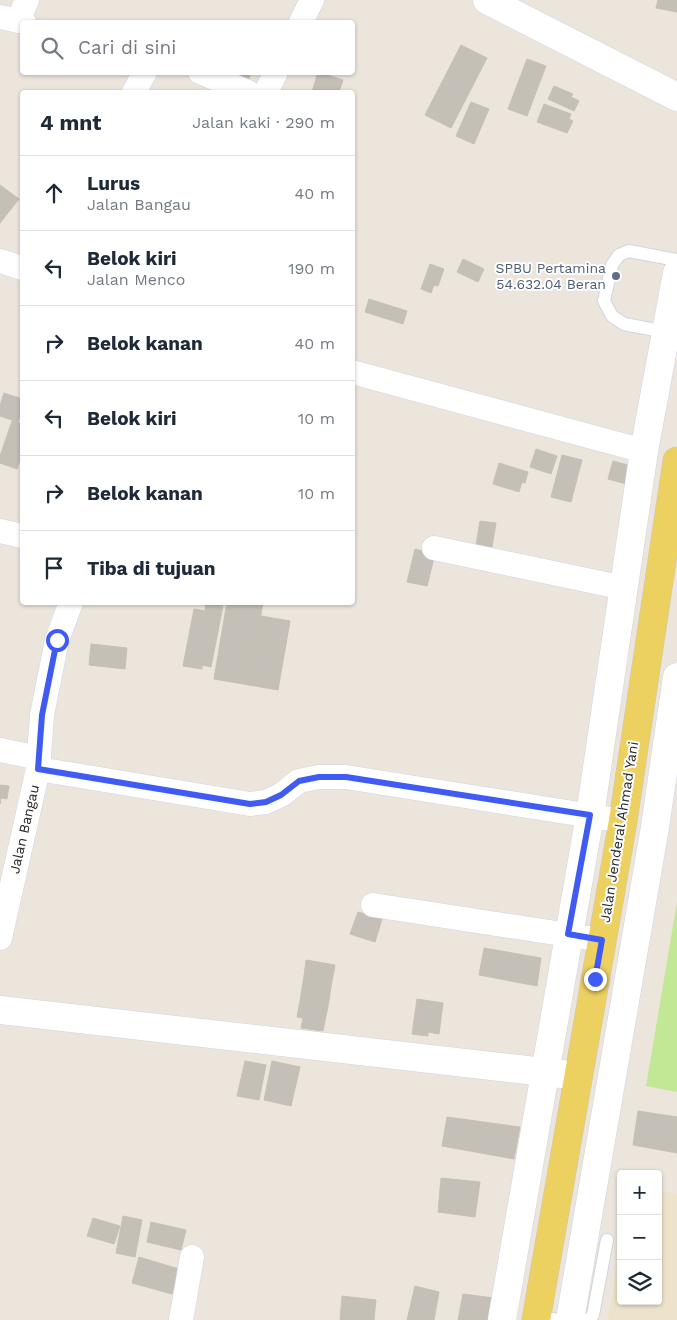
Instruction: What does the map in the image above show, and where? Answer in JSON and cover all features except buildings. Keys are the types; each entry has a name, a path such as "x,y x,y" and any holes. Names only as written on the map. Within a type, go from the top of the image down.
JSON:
{"main road":[{"name":"Jalan Jenderal Ahmad Yani","path":"543,1319 590,1116 578,1076 623,820 674,497 677,461"}],"street":[{"path":"302,20 312,0"},
{"path":"487,0 677,96"},
{"path":"135,90 143,75"},
{"path":"207,75 243,90"},
{"path":"267,90 274,75"},
{"path":"0,261 20,267"},
{"path":"502,1320 590,815 644,450 677,273"},
{"path":"355,373 644,450 677,456"},
{"path":"0,531 20,536"},
{"path":"434,548 624,588"},
{"name":"Jalan Bangau","path":"0,938 38,763 42,715 57,640 70,605"},
{"path":"570,1320 590,1116 655,827 677,677"},
{"path":"0,750 38,763 250,804 266,802 281,795 299,781 319,777 346,777 623,820"},
{"path":"372,905 602,940"},
{"path":"0,1010 578,1076"},
{"path":"181,1320 192,1257"}],"lane":[{"path":"666,332 624,324 612,316 604,301 612,265 619,255 629,251 677,260"},
{"path":"588,1320 593,1315 607,1240"}],"shaded area":[{"path":"662,1192 677,1194 677,1320 608,1320 617,1264 617,1305 662,1305"}],"green space":[{"path":"677,902 677,1092 646,1086"}],"tunnel":[{"path":"0,404 20,410"}],"place":[{"name":"SPBU Pertamina 54.632.04 Beran","path":"616,276"}],"route":[{"path":"57,640 42,715 38,769 250,804 266,802 281,795 299,781 319,777 346,777 590,815 568,934 602,940 595,979"}]}
